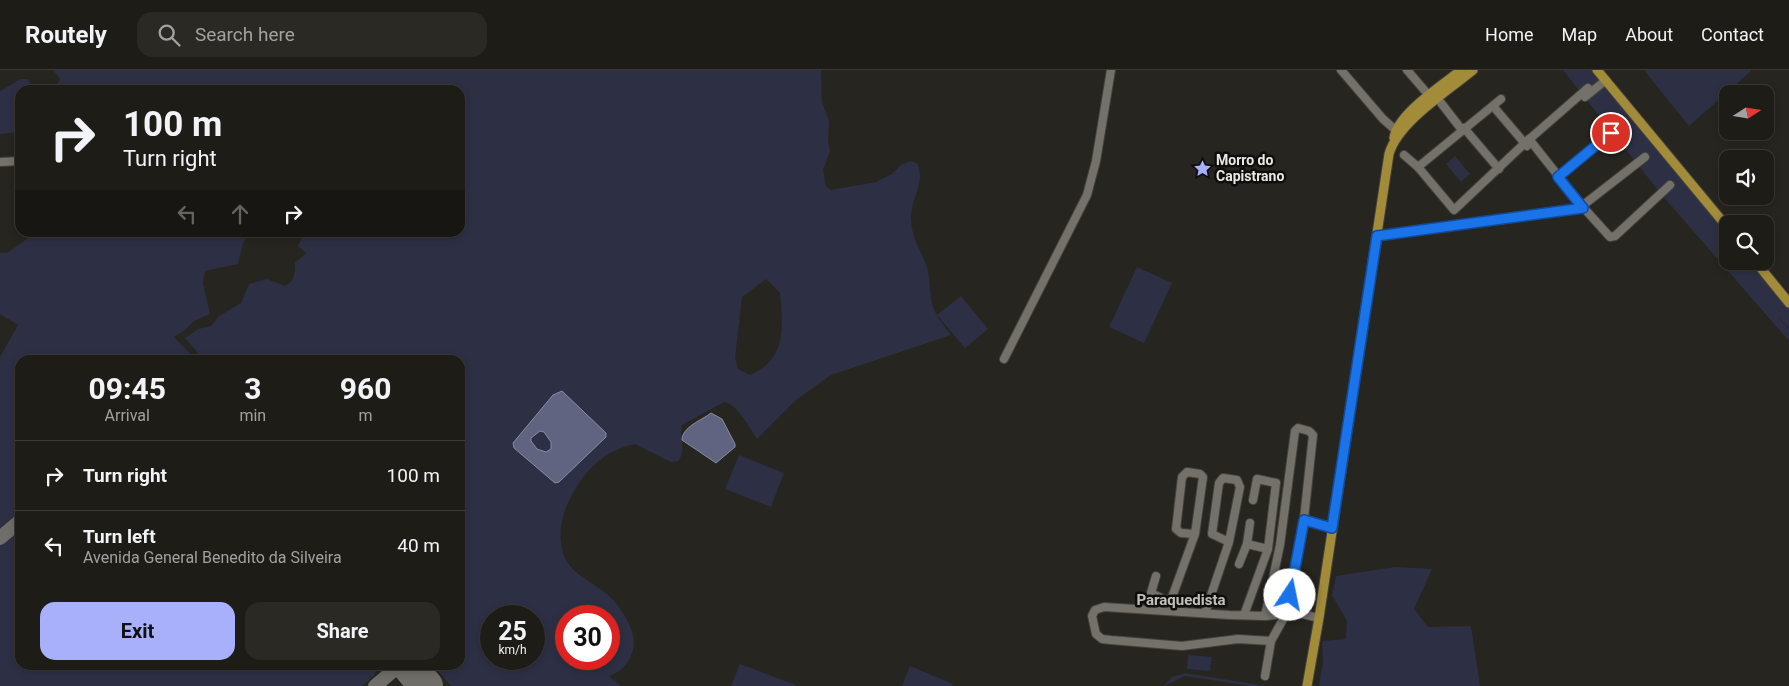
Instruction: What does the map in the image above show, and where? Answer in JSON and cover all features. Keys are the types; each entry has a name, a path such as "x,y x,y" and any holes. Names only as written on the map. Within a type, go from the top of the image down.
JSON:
{"main road":[{"path":"1307,686 1377,236 1395,138 1461,70"},
{"path":"1434,99 1473,70"},
{"path":"1597,70 1719,217"},
{"path":"1762,270 1789,303"}],"street":[{"path":"1004,359 1086,195 1096,161 1111,70"},
{"path":"1341,70 1395,138"},
{"path":"1407,70 1499,169"},
{"path":"1404,155 1418,167 1454,210 1527,143 1590,90 1606,80"},
{"path":"1418,167 1501,99"},
{"path":"1493,106 1558,177 1607,236 1614,236 1670,185"},
{"path":"1558,177 1619,126"},
{"path":"1377,236 1582,207 1645,157"},
{"path":"0,162 15,161"},
{"path":"1264,676 1271,641 1286,614 1304,520 1313,435 1309,431 1298,428 1295,431 1280,544 1265,616"},
{"path":"1167,611 1195,534 1203,477 1200,474 1187,472 1182,477 1176,529 1181,533 1195,534"},
{"path":"1205,613 1229,542 1240,487 1237,480 1223,478 1219,483 1212,534 1229,542"},
{"path":"1244,615 1268,549 1276,483 1258,479 1253,500"},
{"path":"1304,520 1332,528"},
{"path":"1239,564 1247,544 1250,523"},
{"path":"1247,544 1268,549"},
{"path":"1156,576 1151,592 1170,602"},
{"path":"1271,641 1238,639 1182,646 1102,639 1096,634 1092,616 1095,610 1104,607 1265,616 1306,613 1319,618"}],"shaded area":[{"path":"53,70 821,70 822,102 829,121 828,141 830,151 823,170 826,186 831,190 876,182 892,174 901,165 910,161 917,163 919,170 919,183 912,209 911,225 928,271 932,303 938,318 951,335 831,375 796,400 757,439 734,407 724,402 682,425 682,453 678,461 671,462 635,444 626,446 608,454 594,466 581,480 571,496 564,512 561,529 564,556 571,567 603,591 617,605 555,605 555,670 620,670 609,676 621,686 451,686 437,670 465,670 465,355 196,355 198,353 185,338 198,329 211,326 219,316 241,303 249,284 267,279 285,286 291,282 295,263 306,253 298,246 302,237 465,237 465,85 57,85 60,79","holes":["766,279 780,293 782,318 780,341 777,351 771,360 750,375 738,369 735,358 742,297"]},
{"path":"1563,70 1596,70 1719,219 1719,261 1661,194"},
{"path":"1644,70 1751,71 1735,85 1719,85 1719,99 1689,126"},
{"path":"21,79 28,79 31,85 15,85 15,132 0,134 0,91"},
{"path":"1455,156 1470,174 1461,182 1446,164"},
{"path":"29,237 247,237 243,243 238,264 205,271 203,283 210,314 194,321 174,337 191,355 15,355 15,520 0,533 0,357 18,325 0,314 0,253 7,253"},
{"path":"1137,267 1172,283 1144,343 1109,327"},
{"path":"1727,270 1762,270 1789,303 1789,329 1774,311 1789,330 1789,341"},
{"path":"961,296 988,329 965,348 937,315"},
{"path":"562,391 606,433 606,437 559,482 555,483 514,448 513,443 553,395","holes":["540,431 544,432 551,442 551,449 546,452 537,449 531,441 531,438"]},
{"path":"711,413 722,419 735,444 735,447 716,463 682,440 685,431"},
{"path":"739,455 784,473 771,507 725,489"},
{"path":"15,530 15,670 376,670 374,676 362,686 0,686 0,544"},
{"path":"1395,567 1432,569 1414,609 1428,627 1471,626 1480,686 1319,686 1323,662 1322,641 1346,639 1347,621 1332,595 1336,576"},
{"path":"620,609 627,619 634,642 632,653 620,670"},
{"path":"1188,655 1212,657 1210,671 1187,669"},
{"path":"740,664 798,686 731,686"},
{"path":"910,666 953,684 952,686 902,686"},
{"path":"1185,673 1266,686 1250,686 1185,676 1164,686 1172,677"}],"taxiway":[{"path":"0,538 15,525"},
{"path":"375,686 394,670"}],"runway":[{"path":"412,670 426,686"}],"place":[{"name":"Morro do Capistrano","path":"1202,168"}],"district":[{"name":"Paraquedista","path":"1181,600"}],"route":[{"path":"1290,595 1304,520 1332,528 1377,236 1583,208 1558,177 1611,133"}]}
